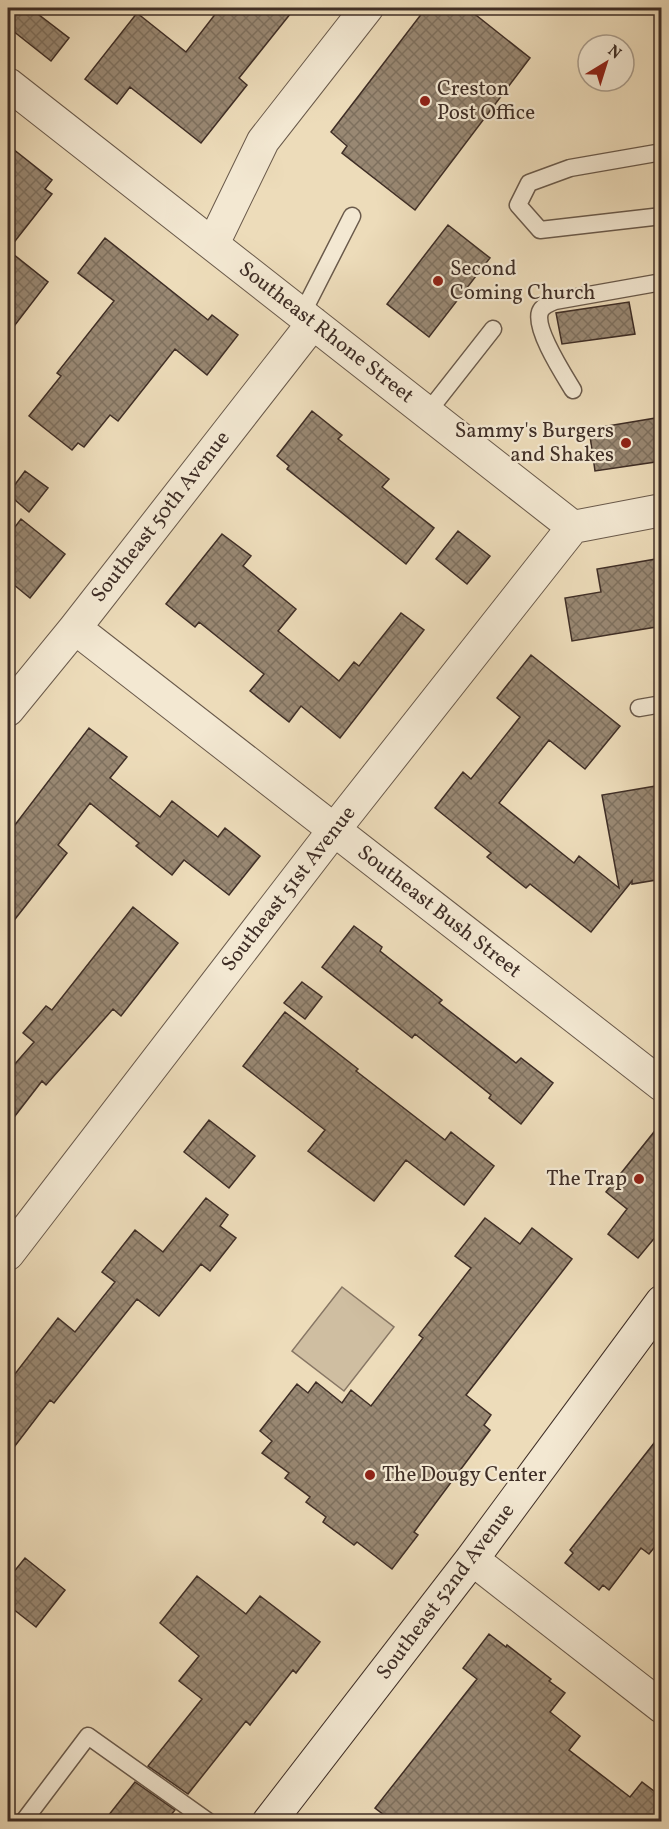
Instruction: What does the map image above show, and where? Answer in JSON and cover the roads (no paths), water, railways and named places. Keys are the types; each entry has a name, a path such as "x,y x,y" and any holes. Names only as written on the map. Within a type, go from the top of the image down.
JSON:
{"main road":[{"name":"Southeast 52nd Avenue","path":"269,1821 472,1559 662,1302"}],"street":[{"path":"213,244 263,141 367,8"},
{"name":"Southeast Rhone Street","path":"8,84 573,527"},
{"name":"Southeast 50th Avenue","path":"8,710 75,628 308,319"},
{"path":"573,527 662,510"},
{"name":"Southeast 51st Avenue","path":"8,1254 334,830 573,527"},
{"name":"Southeast Bush Street","path":"75,628 662,1085"},
{"path":"472,1559 662,1707"}],"lane":[{"path":"662,152 570,168 539,179 530,183 518,206 540,230 662,216"},
{"path":"308,319 352,216"},
{"path":"573,390 547,346 540,312 545,306 555,301 662,282"},
{"path":"427,413 493,328"},
{"path":"639,708 662,704"},
{"path":"23,1821 88,1736 209,1821"}],"place":[{"name":"Creston Post Office","path":"425,101"},
{"name":"Second Coming Church","path":"438,281"},
{"name":"Sammy's Burgers and Shakes","path":"626,443"},
{"name":"The Trap","path":"639,1179"},
{"name":"The Dougy Center","path":"370,1475"}]}
